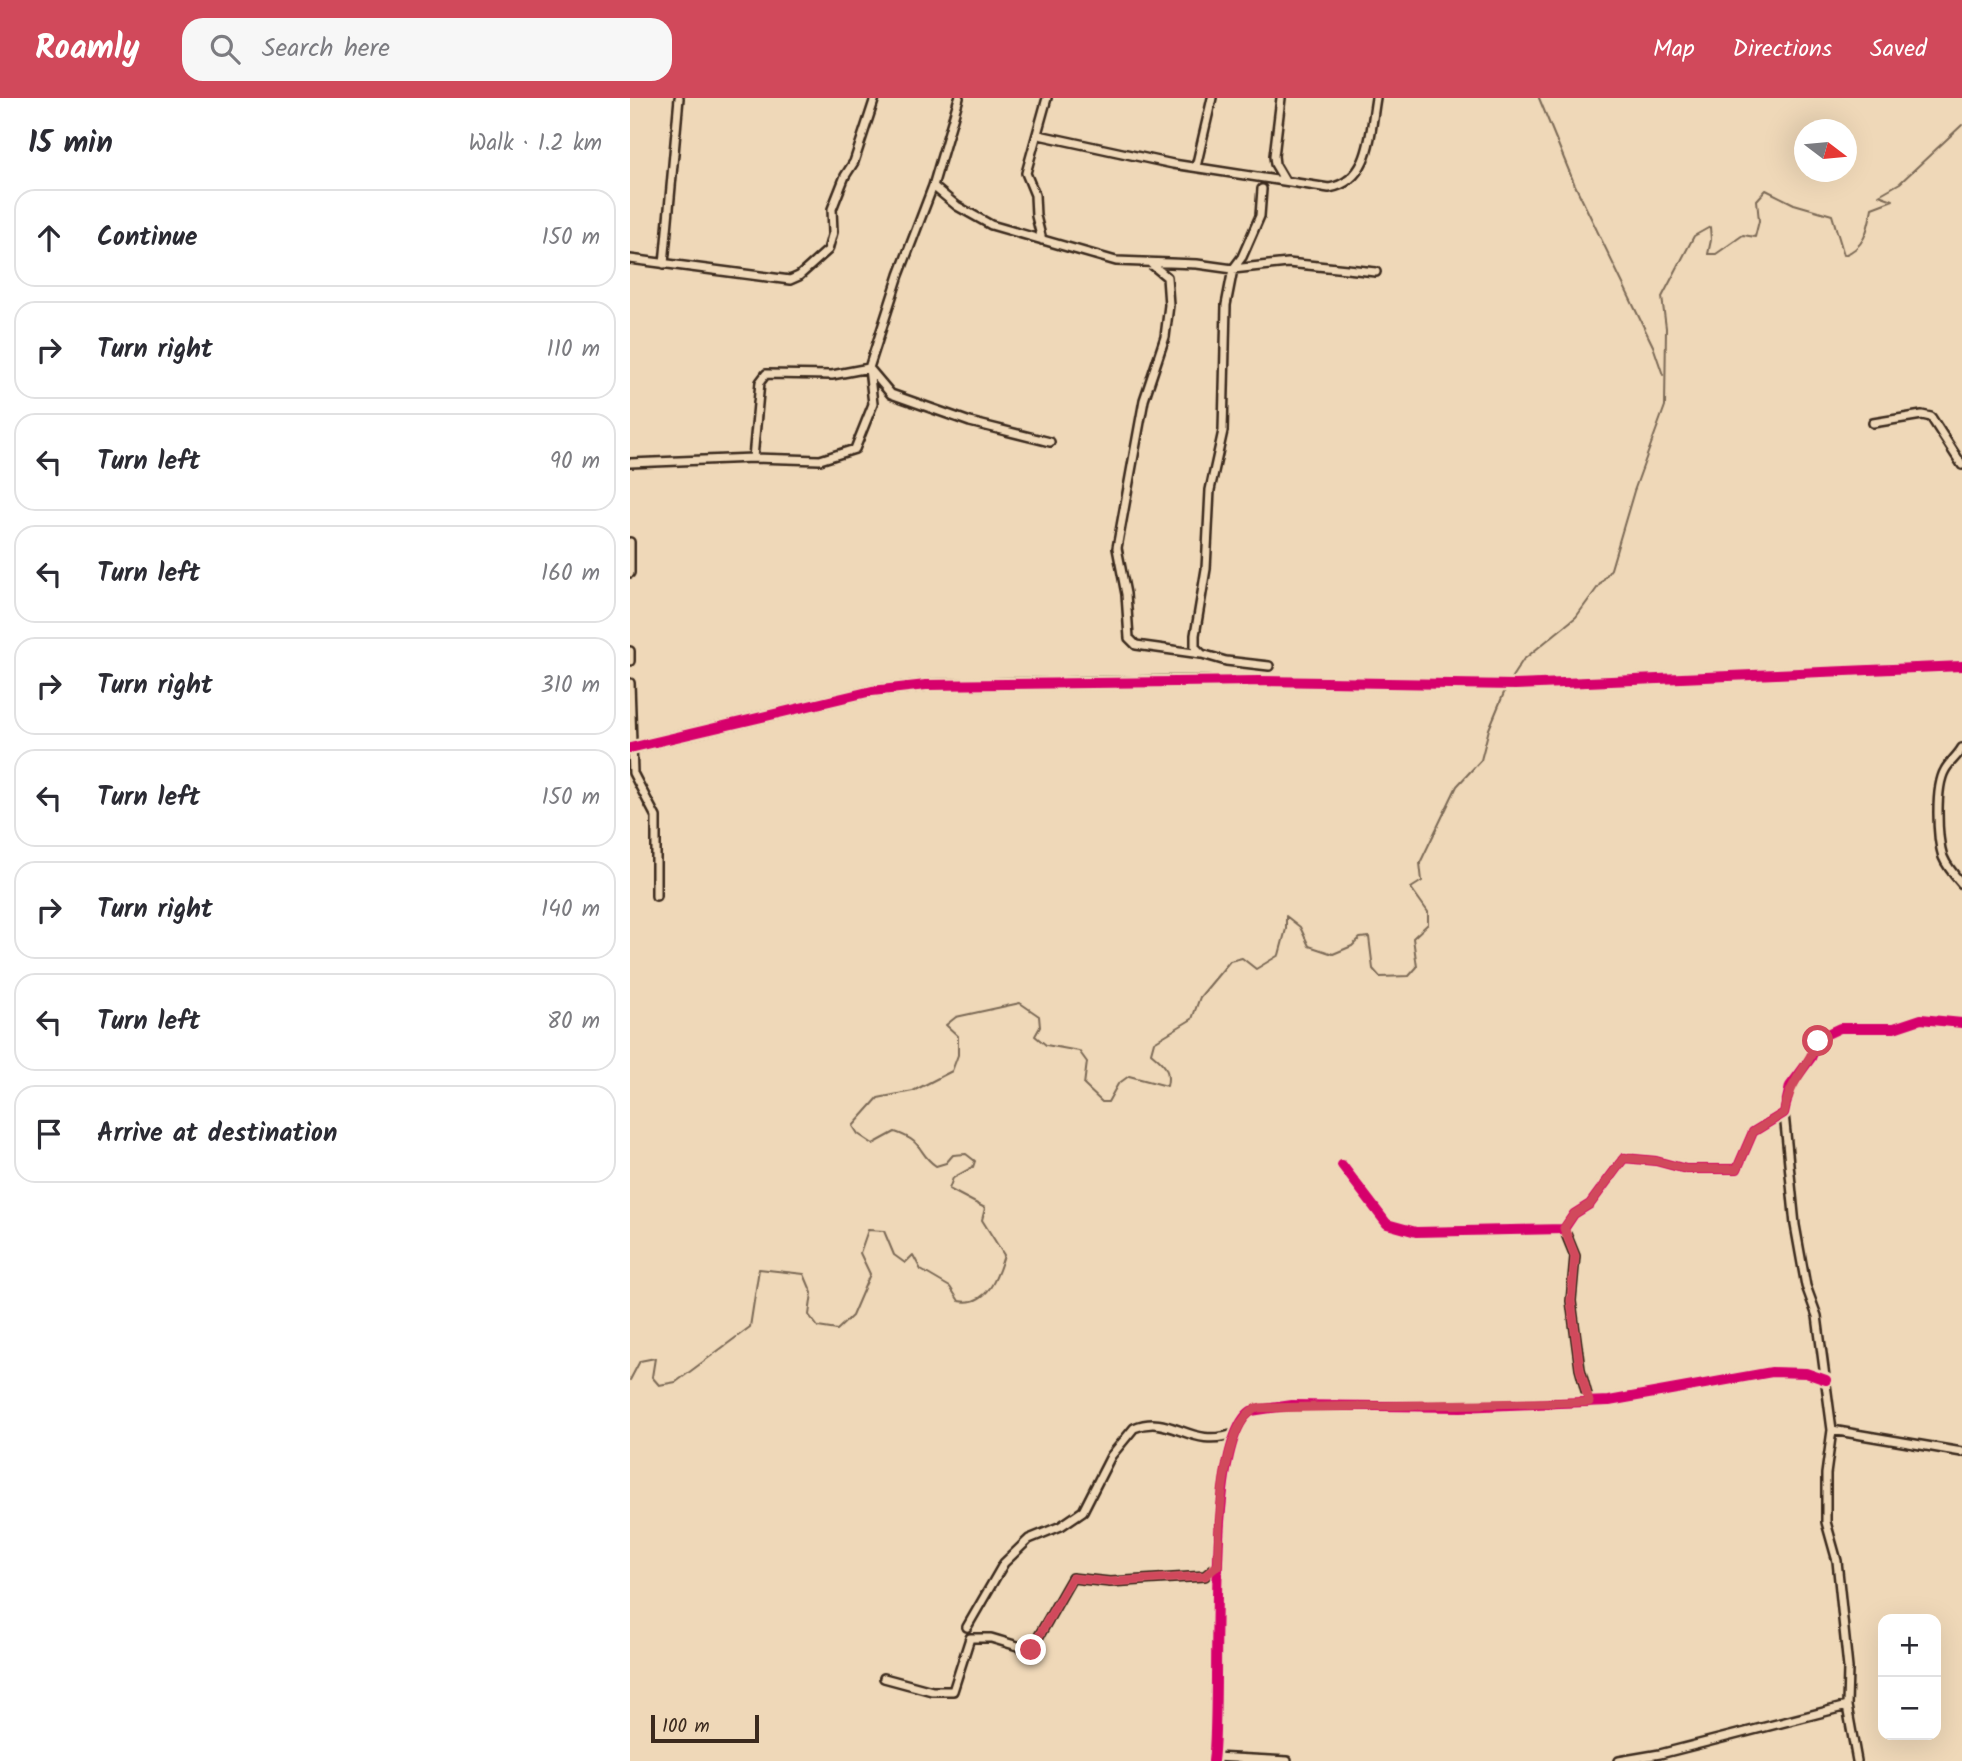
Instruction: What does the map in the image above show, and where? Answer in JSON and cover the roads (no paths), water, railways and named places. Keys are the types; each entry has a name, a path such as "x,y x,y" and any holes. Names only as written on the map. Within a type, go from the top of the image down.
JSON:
{"street":[{"path":"664,264 679,98"},
{"path":"630,259 790,280 799,276 828,250 833,232 832,209 845,176 854,162 875,98"},
{"path":"630,463 753,458 820,460 855,449 873,404 869,369 899,275 933,186 959,98"},
{"path":"1042,240 1036,216 1035,195 1026,173 1039,135 1047,98"},
{"path":"1196,167 1212,98"},
{"path":"1281,98 1274,156 1275,164 1285,181"},
{"path":"1039,135 1196,167 1329,188 1341,186 1353,178 1365,156 1376,98"},
{"path":"933,186 957,206 991,225 1115,261 1233,269 1288,263 1376,272"},
{"path":"1202,654 1195,647 1195,635 1206,569 1210,490 1223,431 1226,305 1233,269 1242,257 1260,216 1262,189"},
{"path":"1150,263 1167,276 1169,305 1165,337 1144,400 1117,548 1126,594 1129,638 1136,645 1269,666"},
{"path":"869,369 891,394 970,422 1049,442"},
{"path":"753,458 760,382 766,374 832,375 869,369"},
{"path":"1872,423 1922,415 1931,417 1962,465"},
{"path":"630,542 630,573"},
{"path":"630,651 630,662"},
{"path":"631,748 885,689 926,685 1210,681 1515,685 1962,666"},
{"path":"630,683 633,773 656,817 656,896"},
{"path":"1962,748 1945,768 1939,784 1939,842 1950,869 1962,884"},
{"path":"1857,1761 1847,1706 1846,1632 1837,1561 1826,1522 1826,1474 1832,1430 1817,1316 1806,1286 1795,1225 1784,1113 1790,1086 1811,1058 1818,1041 1825,1035 1848,1027 1894,1028 1922,1019 1962,1023"},
{"path":"1564,1228 1574,1214 1590,1204 1624,1158 1656,1161 1686,1169 1737,1169 1753,1132 1784,1113"},
{"path":"1342,1165 1387,1224 1416,1232 1564,1228"},
{"path":"1564,1228 1575,1256 1571,1301 1580,1369 1589,1402"},
{"path":"1287,1761 1213,1759 1218,1565 1224,1484 1236,1433 1251,1411 1292,1405 1461,1407 1589,1402 1658,1393 1772,1372 1806,1373 1826,1380"},
{"path":"967,1627 1004,1563 1028,1539 1061,1526 1083,1511 1111,1456 1134,1428 1158,1424 1212,1440 1236,1433"},
{"path":"1832,1430 1962,1452"},
{"path":"884,1678 932,1691 953,1691 970,1638 991,1638 1031,1650 1072,1578 1110,1582 1205,1576 1218,1565"},
{"path":"1619,1761 1660,1754 1847,1706"}],"waterway":[{"path":"1539,98 1574,183 1653,346 1663,375"},
{"path":"1508,683 1523,660 1576,617 1611,569 1634,491 1665,406 1666,328 1662,297 1694,236 1710,227 1708,254 1716,254 1743,235 1755,237 1759,221 1757,200 1766,190 1794,204 1832,215 1844,255 1861,242 1872,208 1893,200 1879,195 1900,183 1962,125"},
{"path":"630,1380 640,1361 655,1358 652,1377 659,1385 676,1382 750,1327 759,1269 804,1274 812,1293 809,1315 818,1327 837,1330 852,1316 870,1274 860,1253 868,1230 884,1231 894,1255 905,1263 913,1255 921,1270 950,1287 959,1301 977,1299 990,1288 1004,1255 982,1220 985,1208 949,1189 953,1178 973,1167 975,1161 966,1154 953,1155 946,1163 936,1166 905,1136 895,1132 873,1144 858,1134 853,1126 878,1098 913,1091 952,1071 958,1055 958,1036 946,1025 956,1017 1020,1003 1039,1016 1040,1027 1035,1036 1046,1045 1079,1051 1087,1062 1084,1085 1102,1102 1108,1102 1118,1084 1129,1076 1167,1086 1168,1075 1165,1067 1151,1053 1154,1042 1192,1019 1200,997 1230,961 1242,958 1256,969 1279,955 1286,929 1286,916 1300,927 1309,946 1333,954 1352,946 1360,938 1369,937 1373,969 1380,977 1409,976 1417,967 1413,938 1428,924 1428,912 1411,888 1422,881 1420,863 1457,786 1481,760 1489,729 1506,688"}]}
